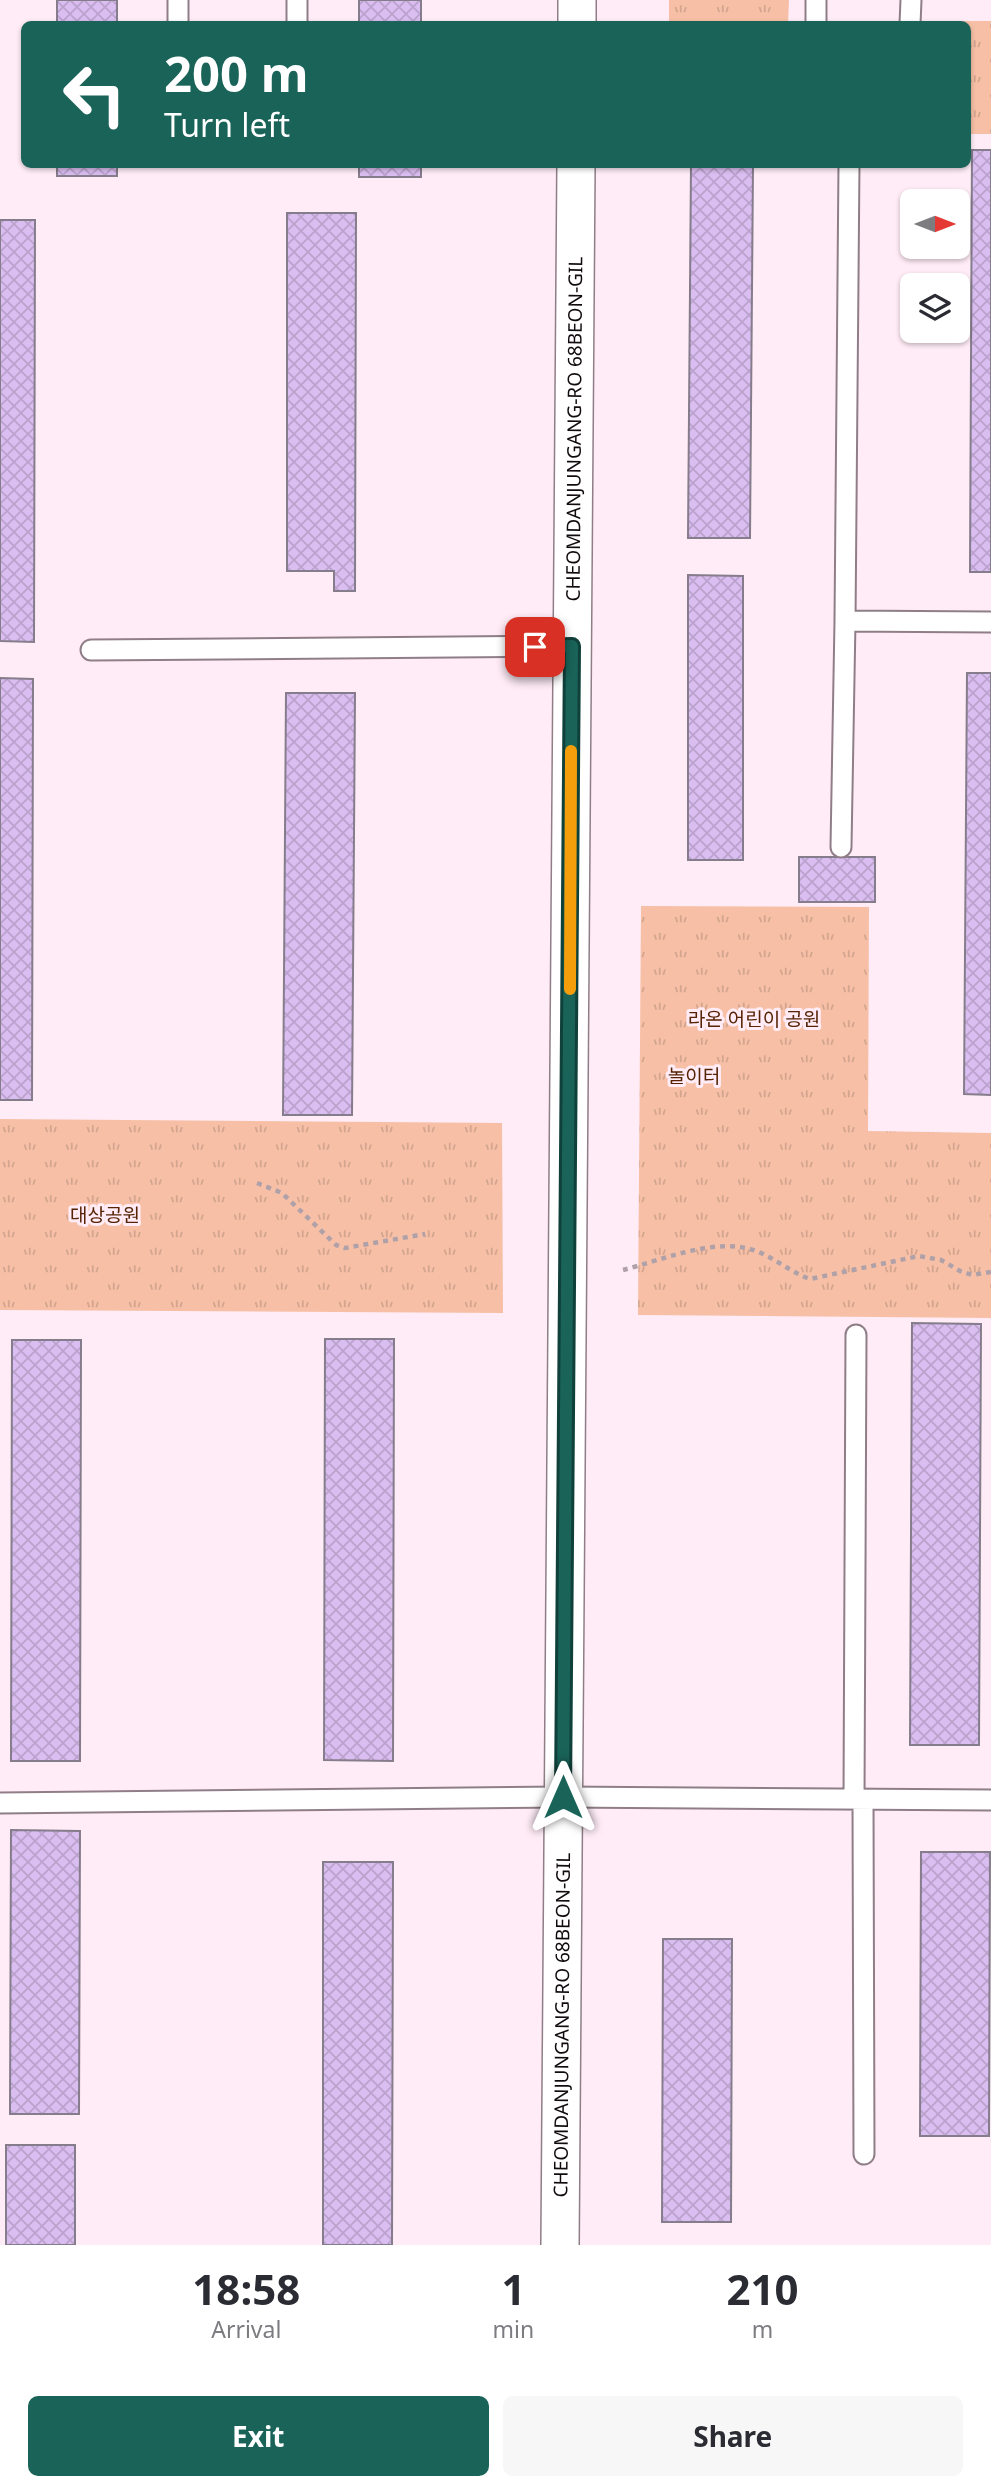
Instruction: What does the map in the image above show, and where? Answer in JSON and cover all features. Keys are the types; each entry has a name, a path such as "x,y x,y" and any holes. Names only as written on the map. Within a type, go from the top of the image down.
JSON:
{"street":[{"path":"577,0 577,21"},
{"name":"CHEOMDANJUNGANG-RO 68BEON-GIL","path":"560,2245 576,168"}],"lane":[{"path":"178,0 178,21"},
{"path":"297,0 297,21"},
{"path":"816,0 816,21"},
{"path":"910,21 911,0"},
{"path":"841,847 849,168"},
{"path":"845,621 991,622"},
{"path":"91,650 572,646"},
{"path":"856,1335 858,1799 864,2154"},
{"path":"0,1803 563,1797 991,1800"}],"path":[{"path":"257,1183 282,1194 336,1245 345,1248 425,1234"},
{"path":"623,1270 717,1245 740,1245 760,1252 797,1275 810,1279 919,1256 941,1260 972,1275 991,1272"}],"green space":[{"path":"669,0 789,0 788,21 669,21"},
{"path":"971,21 991,21 991,134 971,134"},
{"path":"641,906 869,907 868,1131 991,1133 991,1318 638,1315"},
{"name":"대상공원","path":"0,1119 502,1123 503,1313 0,1310"}],"building":[{"path":"57,0 117,0 117,21 57,21"},
{"path":"359,0 421,0 421,21 359,21"},
{"path":"972,150 991,150 991,572 970,572"},
{"path":"57,168 117,168 117,176 57,176"},
{"path":"359,168 421,168 421,177 359,177"},
{"path":"691,168 753,168 750,538 688,538"},
{"path":"287,213 356,213 355,591 334,591 334,571 287,571"},
{"path":"0,220 35,220 34,642 0,641"},
{"path":"688,575 743,576 743,860 688,860"},
{"path":"967,673 991,673 991,1095 964,1094"},
{"path":"0,678 33,679 32,1100 0,1100"},
{"path":"286,693 355,693 352,1115 283,1115"},
{"path":"799,857 875,857 875,902 799,902"},
{"path":"912,1323 981,1324 979,1745 910,1745"},
{"path":"325,1339 394,1339 393,1761 324,1760"},
{"path":"12,1340 81,1340 80,1761 11,1761"},
{"path":"11,1830 80,1831 79,2114 10,2114"},
{"path":"921,1852 990,1852 989,2136 920,2136"},
{"path":"323,1862 393,1862 392,2245 323,2245"},
{"path":"663,1939 732,1939 731,2222 662,2222"},
{"path":"6,2145 75,2145 75,2245 6,2245"}],"slow traffic":[{"path":"570,989 571,751"}],"route":[{"path":"535,647 572,646 563,1797"}],"park label":[{"name":"라온 어린이 공원","path":"754,1019"},
{"name":"놀이터","path":"694,1076"}]}
